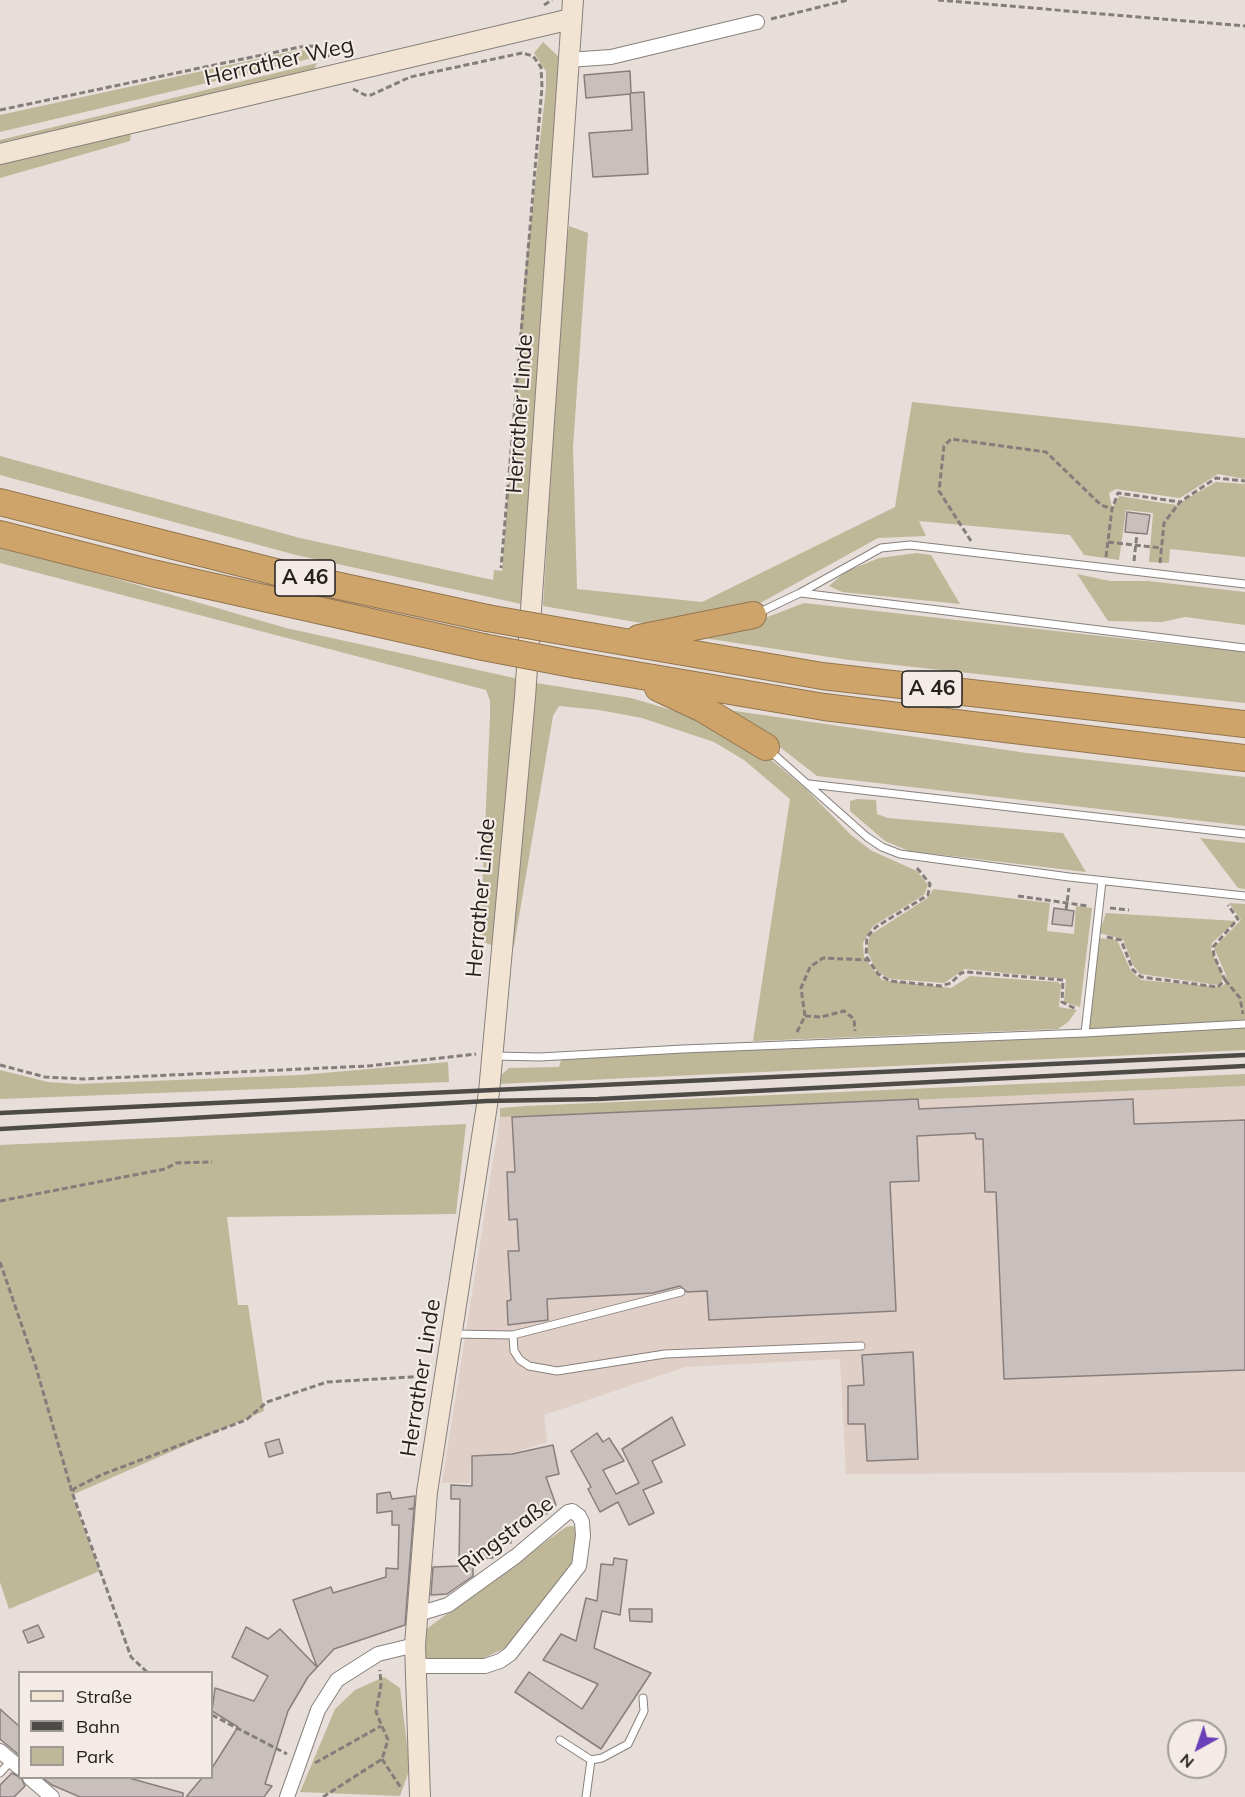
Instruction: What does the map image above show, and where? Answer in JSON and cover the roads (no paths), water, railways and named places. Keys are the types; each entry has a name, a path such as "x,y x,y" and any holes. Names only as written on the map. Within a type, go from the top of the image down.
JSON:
{"highway":[{"name":"A 46","path":"0,502 280,573 487,618 621,642 822,676 1245,724"},
{"name":"A 46","path":"0,534 175,578 483,646 625,673 824,706 1245,758"},
{"path":"621,642 753,615"},
{"path":"625,673 703,709 766,747"}],"street":[{"name":"Herrather Linde","path":"420,1797 416,1645 428,1492 488,1101 525,697 572,9"},
{"name":"Herrather Weg","path":"0,154 572,9"},
{"path":"568,60 611,57 757,22"},
{"name":"Ringstraße","path":"416,1666 485,1666 500,1661 510,1654 579,1566 583,1536 579,1516 573,1511 568,1512 516,1556 448,1605 418,1614"},
{"path":"287,1797 318,1710 337,1680 378,1654 416,1645"},
{"path":"0,1751 15,1764"},
{"path":"31,1779 52,1797"}],"lane":[{"path":"753,615 800,593 880,548 910,545 1245,584"},
{"path":"800,593 1245,648"},
{"path":"766,747 882,848 915,858 1245,896"},
{"path":"809,784 1245,834"},
{"path":"1085,1033 1102,881"},
{"path":"491,1056 540,1057 1243,1024"},
{"path":"453,1334 513,1335 681,1292"},
{"path":"513,1335 514,1351 520,1360 529,1366 557,1371 665,1354 861,1346"},
{"path":"560,1740 591,1760 602,1758 628,1744 644,1711 643,1698"},
{"path":"586,1797 591,1760"},
{"path":"0,1773 15,1764"}],"railway":[{"path":"0,1113 1245,1055"},
{"path":"0,1129 487,1101 598,1099 1245,1066"}]}
